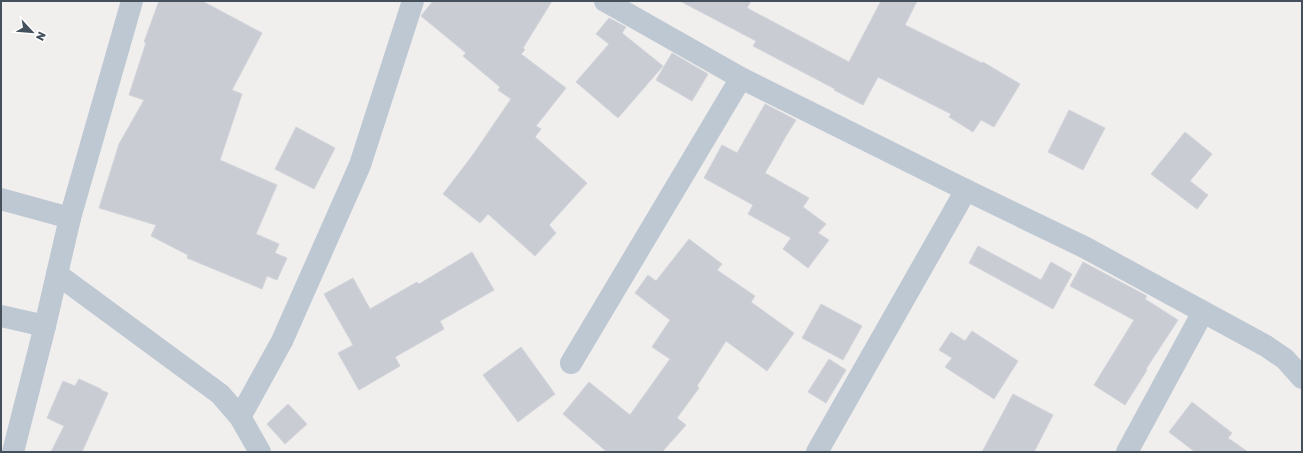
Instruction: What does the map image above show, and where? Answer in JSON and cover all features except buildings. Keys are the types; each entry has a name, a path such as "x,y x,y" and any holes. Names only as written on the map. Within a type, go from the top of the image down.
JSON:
{"street":[{"path":"13,452 46,326 70,218 132,1"},
{"path":"240,417 282,341 360,165 413,1"},
{"path":"606,1 741,78 1086,248 1272,350 1285,359 1302,378"},
{"path":"571,363 741,78"},
{"path":"817,452 966,190"},
{"path":"1,199 70,218"},
{"path":"57,274 220,394 240,417 260,452"},
{"path":"1127,452 1203,312"},
{"path":"1,316 46,326"}]}
